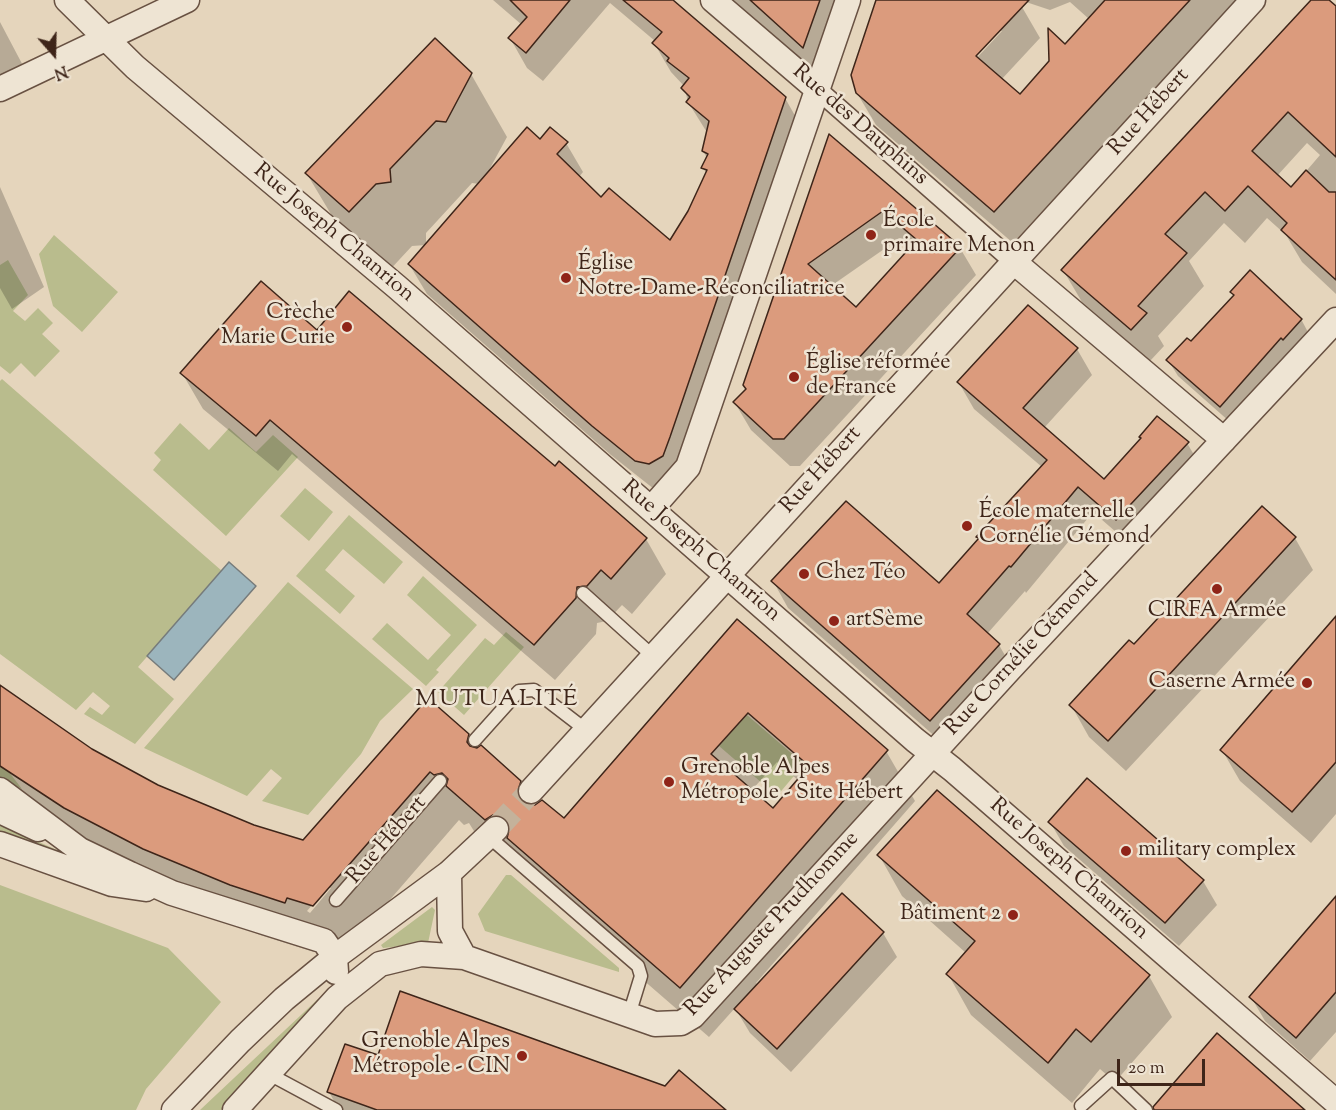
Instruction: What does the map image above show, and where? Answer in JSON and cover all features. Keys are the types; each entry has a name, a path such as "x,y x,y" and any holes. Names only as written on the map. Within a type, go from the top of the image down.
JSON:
{"street":[{"name":"Rue Joseph Chanrion","path":"67,0 135,67 397,287 932,754 1336,1102"},
{"path":"0,89 187,0"},
{"name":"Rue des Dauphins","path":"713,0 1014,262 1224,440"},
{"path":"651,509 688,467 848,0"},
{"name":"Rue Hébert","path":"531,791 1253,0"},
{"name":"Rue Cornélie Gémond","path":"932,754 1336,320"},
{"name":"Rue Auguste Prudhomme","path":"337,998 380,964 421,954 464,957 655,1024 681,1023 693,1016 932,754"},
{"path":"0,790 80,850"},
{"path":"0,812 172,893 324,941 335,957 337,998 235,1110"},
{"path":"174,1110 240,1041 335,957 449,873 492,832"},
{"path":"0,844 112,884 172,893"},
{"path":"449,873 450,931 464,957"}],"lane":[{"path":"583,593 654,657"},
{"path":"475,740 519,691 534,690 586,730"},
{"name":"Rue Hébert","path":"336,900 440,781"},
{"path":"492,832 638,966 641,976 629,1015"},
{"path":"269,1074 336,1110"},
{"path":"1081,1106 1112,1078 1146,1110"}],"green space":[{"path":"54,235 118,292 82,332 53,306 39,254"},
{"path":"8,260 28,295 13,311 25,321 38,308 53,323 42,334 60,351 35,377 21,363 10,374 0,366 0,265"},
{"path":"2,379 222,571 138,667 174,699 135,744 84,714 90,707 102,715 110,706 93,692 76,710 0,654 0,381"},
{"path":"180,423 209,450 229,428 256,452 273,435 298,457 226,536 153,470 161,460 154,453"},
{"path":"305,488 333,512 309,541 280,516"},
{"path":"349,515 403,562 384,584 343,549 325,570 355,596 340,614 296,576"},
{"path":"423,576 477,625 436,670 439,672 426,686 372,639 387,623 428,660 451,635 407,595"},
{"path":"288,582 413,689 380,721 361,754 308,815 262,801 282,778 271,769 247,796 144,748"},
{"path":"506,632 524,647 464,715 438,692 485,638 494,645"},
{"path":"747,715 804,764 777,796 719,746"},
{"path":"0,766 9,772 22,789 0,777"},
{"path":"0,825 96,867 0,836"},
{"path":"506,875 511,875 619,968 619,972 485,931 478,914"},
{"path":"0,885 168,948 221,1002 146,1089 136,1110 0,1110"},
{"path":"432,907 435,910 428,943 383,948 381,945"},
{"path":"318,999 322,1000 314,1011 221,1110 200,1110"}],"water":[{"path":"229,562 256,586 174,680 147,656"}],"building":[{"path":"510,0 570,0 526,53 508,38 527,17"},
{"path":"623,0 673,0 786,97 663,456 649,464 635,461 592,426 408,264 527,127 540,139 550,127 568,142 557,154 601,197 609,188 670,240 688,211 707,170 701,168 708,154 702,151 709,121 686,102 690,97 681,88 689,78 667,61 669,58 652,43 662,32"},
{"path":"750,0 820,0 803,48"},
{"path":"876,0 1029,0 976,56 1020,94 1049,61 1048,28 1065,44 1105,0 1190,0 994,212 856,93 851,75"},
{"path":"1311,0 1329,0 1336,6 1336,157 1288,112 1252,151 1291,187 1306,170 1329,192 1336,192 1336,280 1281,230 1287,223 1248,186 1225,211 1205,192 1165,234 1187,253 1138,306 1147,313 1131,330 1061,270"},
{"path":"435,38 472,73 446,122 436,121 390,169 391,182 376,184 349,212 305,173"},
{"path":"829,134 961,247 784,439 773,439 733,402 746,389 743,385","holes":["883,211 917,240 856,307 808,264"]},
{"path":"1250,270 1302,319 1283,340 1281,338 1220,407 1166,360 1187,338 1191,341 1234,295 1230,292"},
{"path":"261,281 317,330 349,291 555,466 559,461 647,538 611,579 601,570 587,586 577,587 576,598 534,645 270,420 256,436 180,373"},
{"path":"1028,305 1078,348 1023,408 1104,479 1141,438 1139,437 1157,416 1189,442 1116,520 1078,487 1011,567 1009,566 967,614 1000,644 930,721 771,581 846,501 939,583 979,538 976,537 1047,460 957,382"},
{"name":"CIRFA Armée","path":"1262,506 1296,537 1108,741 1069,705 1129,640 1134,644"},
{"name":"Caserne Armée","path":"1336,616 1336,762 1292,812 1220,750"},
{"path":"737,619 888,750 680,988 507,838 510,826 506,819 493,815 485,820 446,786 448,779 442,773 434,775 430,772 313,906 287,898 285,903 230,885 143,849 64,808 0,766 0,685 92,749 158,785 254,825 303,840 428,698 469,734 467,742 470,746 477,748 481,745 521,781 517,795 522,802 535,805 542,800 564,818","holes":["748,713 809,766 773,808 711,754"]},
{"name":"military complex","path":"1087,778 1204,880 1165,923 1048,822"},
{"name":"Bâtiment 2","path":"937,790 1150,975 1091,1042 1076,1029 1048,1063 946,974 975,941 877,855"},
{"path":"842,893 884,932 777,1049 734,1009"},
{"path":"1336,896 1336,992 1296,1038 1249,997"},
{"path":"400,991 665,1086 679,1070 726,1110 377,1110 327,1092 345,1044 378,1055"},
{"path":"1217,1033 1305,1110 1154,1110 1153,1107"}],"tunnel":[{"path":"496,829 531,791"}],"place":[{"name":"École primaire Menon","path":"871,235"},
{"name":"Église Notre-Dame-Réconciliatrice","path":"566,278"},
{"name":"Crèche Marie Curie","path":"347,327"},
{"name":"Église réformée de France","path":"794,377"},
{"name":"École maternelle Cornélie Gémond","path":"967,526"},
{"name":"Chez Téo","path":"804,574"},
{"name":"CIRFA Armée","path":"1217,589"},
{"name":"artSème","path":"834,621"},
{"name":"Caserne Armée","path":"1307,683"},
{"name":"Grenoble Alpes Métropole - Site Hébert","path":"669,782"},
{"name":"military complex","path":"1126,851"},
{"name":"Bâtiment 2","path":"1013,915"},
{"name":"Grenoble Alpes Métropole - CIN","path":"522,1056"}],"district":[{"name":"MUTUALITÉ","path":"497,701"}]}
